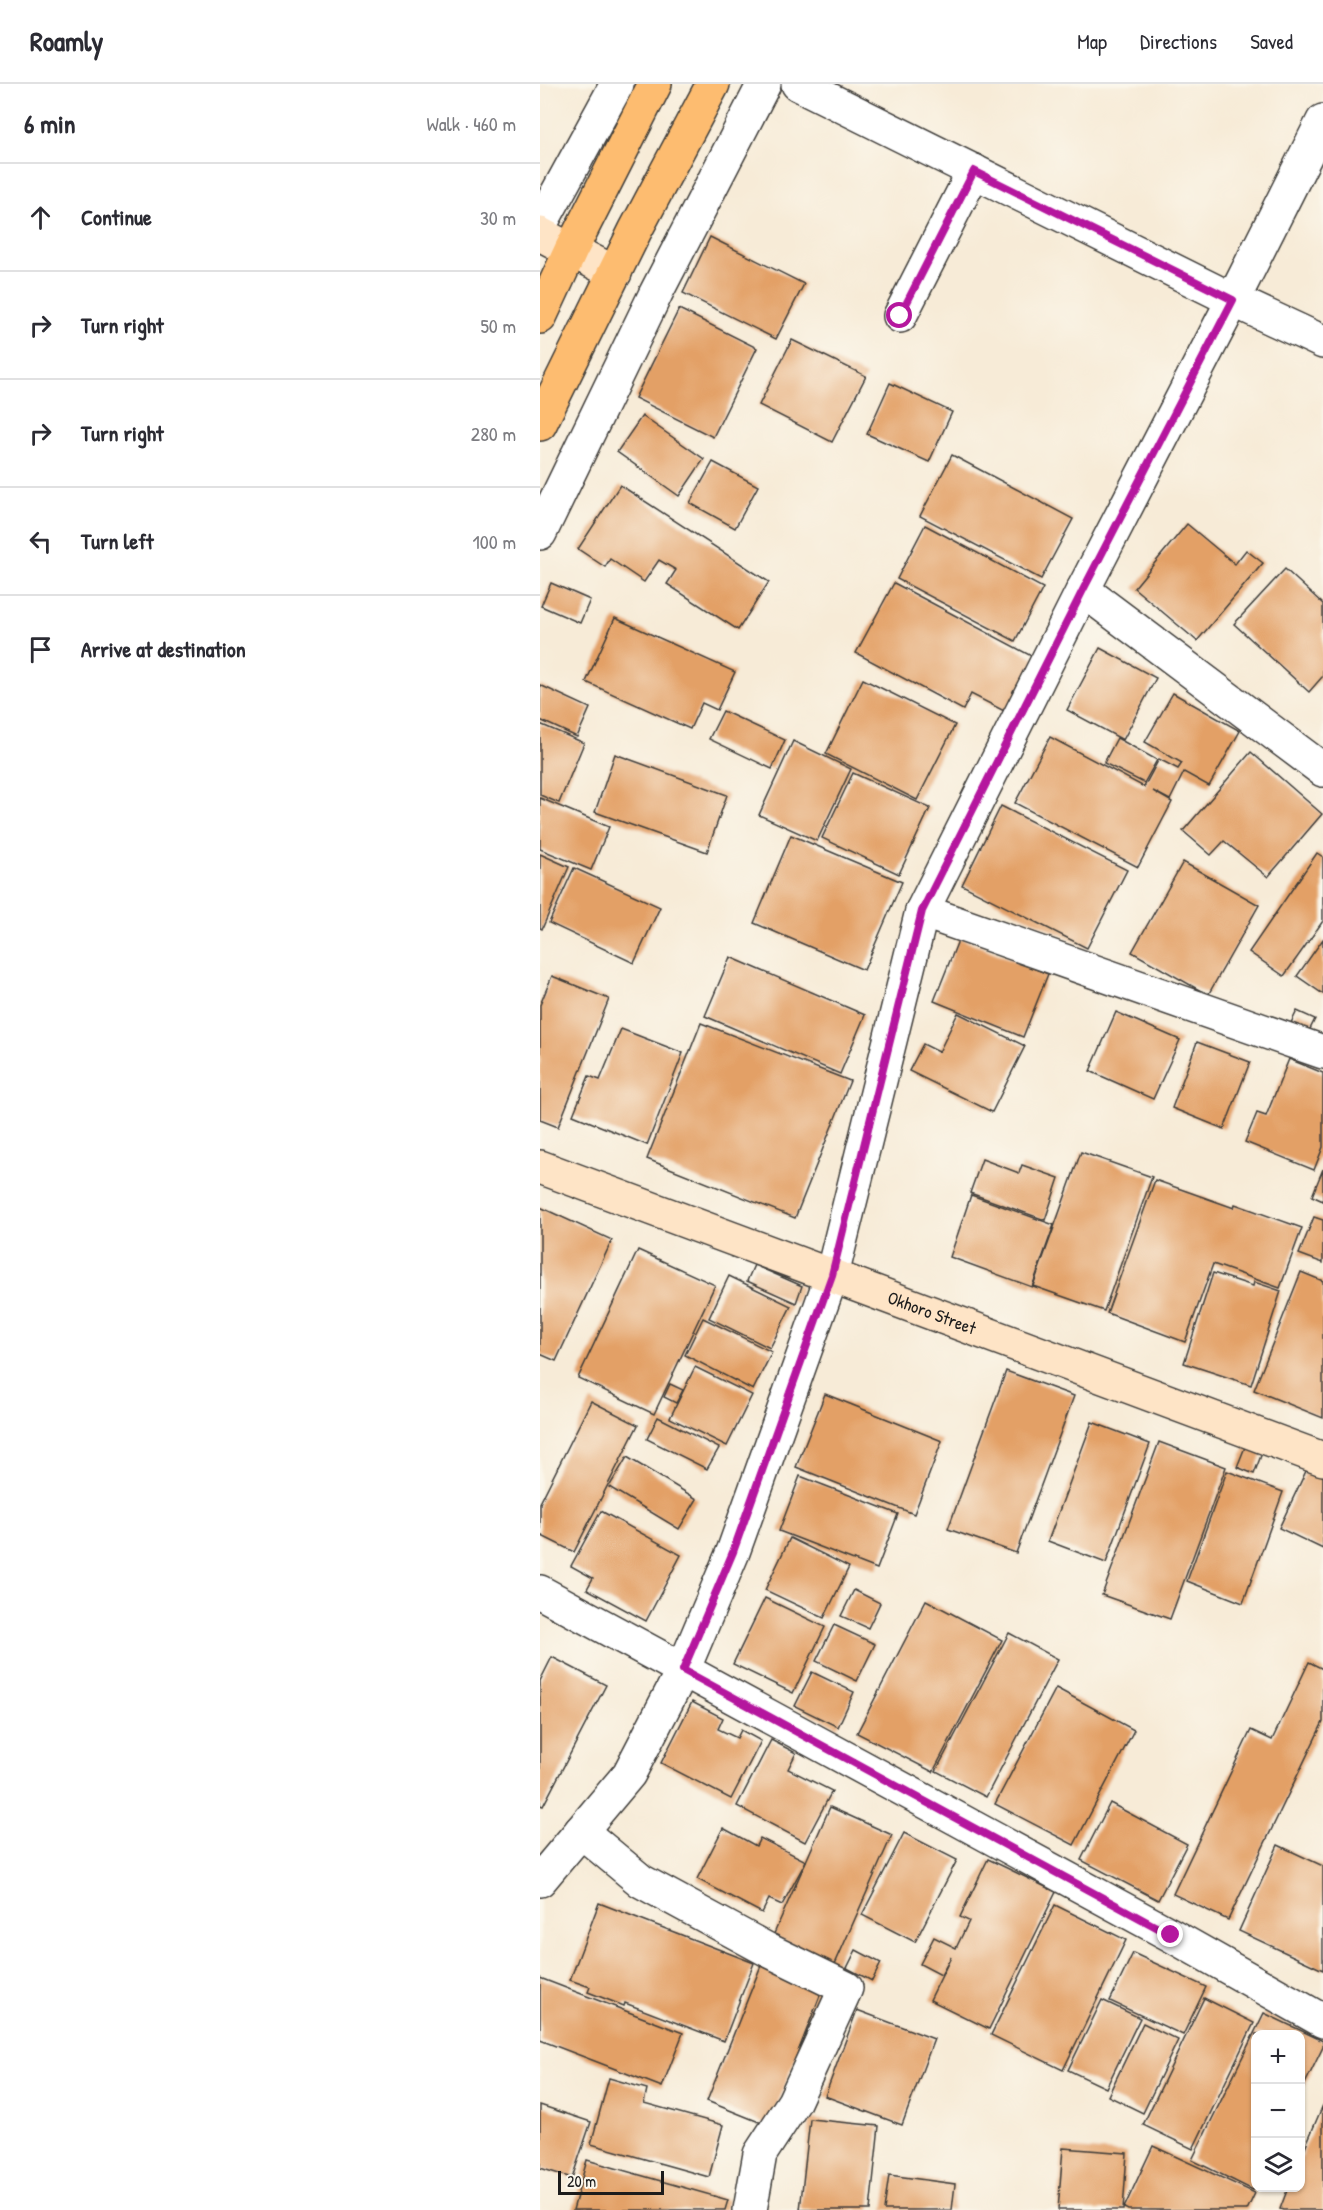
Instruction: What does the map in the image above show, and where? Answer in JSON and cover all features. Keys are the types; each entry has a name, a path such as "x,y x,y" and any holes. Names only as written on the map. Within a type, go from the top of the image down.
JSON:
{"highway":[{"path":"540,317 571,250 655,84"},
{"path":"540,424 713,84"}],"street":[{"path":"540,225 617,84"},
{"path":"540,533 656,293 764,84"},
{"path":"798,84 1233,300 1323,342"},
{"path":"540,1880 629,1774 683,1670 733,1552 832,1275 922,911 1323,121"},
{"path":"900,316 974,171"},
{"path":"540,234 615,273"},
{"path":"1083,590 1323,770"},
{"path":"922,911 1323,1052"},
{"name":"Okhoro Street","path":"540,1167 1323,1459"},
{"path":"540,1592 1171,1935 1323,2021"},
{"path":"581,1831 641,1881 768,1950 846,1988 794,2102 760,2154 750,2210"}],"building":[{"path":"710,237 804,284 776,339 683,293"},
{"path":"679,309 757,348 713,437 635,398"},
{"path":"792,340 866,376 832,442 759,405"},
{"path":"890,383 952,412 929,462 867,434"},
{"path":"642,416 704,459 679,496 617,452"},
{"path":"952,455 1073,519 1041,579 920,516"},
{"path":"713,462 758,486 735,528 690,503"},
{"path":"620,485 769,582 738,630 667,584 676,570 659,560 644,582 610,559 605,567 578,549"},
{"path":"1187,524 1235,564 1246,550 1263,563 1197,641 1134,588"},
{"path":"925,525 1043,588 1015,641 897,579"},
{"path":"1285,569 1323,604 1323,676 1309,692 1234,624"},
{"path":"551,583 590,600 580,623 541,606"},
{"path":"894,583 1039,660 1010,714 971,694 963,710 856,653"},
{"path":"615,618 735,672 717,710 702,703 690,729 586,682"},
{"path":"1100,648 1156,678 1123,740 1067,710"},
{"path":"863,679 955,725 917,800 826,754"},
{"path":"540,685 590,708 577,737 540,720"},
{"path":"1173,693 1240,731 1209,786 1184,772 1170,800 1153,791 1172,802 1138,867 1015,803 1050,737 1144,787 1159,759 1178,769 1182,763 1145,742"},
{"path":"723,711 785,740 772,769 709,739"},
{"path":"540,724 584,743 559,803 540,795"},
{"path":"1117,738 1157,760 1144,783 1104,763"},
{"path":"793,741 851,769 817,841 759,815"},
{"path":"1251,752 1322,814 1268,877 1224,841 1211,855 1183,831"},
{"path":"615,754 727,795 707,852 595,812"},
{"path":"853,773 930,808 899,874 822,838"},
{"path":"540,798 609,827 591,870 540,849"},
{"path":"1001,806 1127,870 1087,948 962,885"},
{"path":"791,835 902,882 864,970 754,923"},
{"path":"1317,853 1323,857 1323,921 1284,976 1249,952"},
{"path":"540,854 569,867 542,929 540,928"},
{"path":"1183,862 1259,905 1208,995 1132,952"},
{"path":"574,868 660,907 634,963 549,923"},
{"path":"959,938 1048,974 1023,1037 934,1001"},
{"path":"1323,939 1323,994 1297,976"},
{"path":"730,957 865,1015 840,1074 705,1016"},
{"path":"552,976 609,999 558,1127 540,1120 540,1005"},
{"path":"1297,1011 1315,1019 1307,1035 1289,1027"},
{"path":"1116,1012 1180,1040 1153,1099 1090,1071"},
{"path":"958,1013 1025,1046 992,1112 909,1071 923,1044 939,1052"},
{"path":"701,1023 850,1081 795,1218 647,1159"},
{"path":"621,1029 683,1053 647,1145 573,1115 589,1076 600,1080"},
{"path":"1197,1042 1250,1062 1224,1129 1172,1108"},
{"path":"1289,1059 1323,1073 1323,1147 1314,1170 1245,1142 1257,1113 1266,1116"},
{"path":"1081,1152 1152,1177 1104,1311 1033,1286"},
{"path":"982,1159 1019,1173 1022,1165 1059,1178 1045,1220 970,1193"},
{"path":"1323,1169 1323,1201 1312,1196"},
{"path":"1155,1180 1234,1208 1235,1204 1302,1228 1280,1288 1213,1264 1185,1342 1107,1313"},
{"path":"971,1195 1054,1225 1032,1287 950,1257"},
{"path":"540,1207 612,1240 556,1361 540,1354"},
{"path":"1314,1217 1323,1220 1323,1263 1299,1254"},
{"path":"638,1250 715,1285 654,1414 578,1378"},
{"path":"754,1265 802,1286 796,1303 747,1281"},
{"path":"1301,1272 1323,1281 1323,1418 1254,1390"},
{"path":"1213,1273 1253,1286 1254,1282 1281,1291 1251,1385 1184,1363"},
{"path":"729,1276 791,1306 770,1348 709,1318"},
{"path":"703,1318 772,1352 753,1390 685,1355"},
{"path":"695,1367 752,1395 727,1446 670,1418"},
{"path":"1006,1371 1074,1396 1016,1553 948,1529"},
{"path":"670,1384 683,1390 676,1403 664,1397"},
{"path":"825,1394 942,1441 914,1514 796,1467"},
{"path":"591,1401 638,1425 574,1552 540,1535 540,1503"},
{"path":"658,1417 719,1448 707,1469 647,1439"},
{"path":"1092,1422 1150,1444 1106,1563 1048,1541"},
{"path":"1159,1442 1226,1467 1170,1619 1102,1595"},
{"path":"1245,1447 1262,1453 1254,1474 1237,1467"},
{"path":"627,1457 697,1499 679,1529 609,1487"},
{"path":"1307,1469 1323,1476 1323,1549 1279,1528"},
{"path":"1227,1471 1283,1492 1243,1603 1187,1581"},
{"path":"800,1476 898,1514 877,1569 779,1531"},
{"path":"601,1511 681,1555 646,1621 587,1589 593,1578 571,1566"},
{"path":"790,1538 849,1567 824,1618 765,1590"},
{"path":"854,1590 880,1603 868,1628 841,1616"},
{"path":"765,1598 825,1627 793,1693 733,1664"},
{"path":"926,1600 1002,1640 933,1772 857,1733"},
{"path":"834,1625 875,1644 857,1681 816,1661"},
{"path":"1009,1633 1058,1659 986,1797 936,1771"},
{"path":"552,1657 606,1685 543,1806 540,1805 540,1681"},
{"path":"1309,1662 1323,1669 1323,1722 1228,1920 1173,1894 1251,1730 1272,1740"},
{"path":"812,1672 854,1692 838,1727 795,1706"},
{"path":"1056,1688 1134,1730 1074,1845 995,1804"},
{"path":"692,1702 723,1718 718,1729 737,1738 741,1730 761,1741 731,1799 661,1763"},
{"path":"771,1740 796,1753 788,1769 832,1791 805,1842 737,1806"},
{"path":"1110,1803 1187,1844 1158,1900 1081,1860"},
{"path":"830,1807 892,1835 835,1964 773,1936"},
{"path":"723,1828 756,1846 760,1838 806,1861 782,1905 769,1899 762,1913 697,1879"},
{"path":"904,1833 957,1860 915,1942 862,1915"},
{"path":"1278,1845 1323,1866 1323,1970 1239,1931"},
{"path":"988,1859 1056,1892 989,2029 930,2000 951,1957 941,1975 920,1964 934,1937 956,1948 969,1921 960,1917"},
{"path":"599,1903 754,1963 724,2041 625,2003 624,2006 588,1992 590,1987 570,1980"},
{"path":"1055,1905 1126,1940 1063,2070 991,2035"},
{"path":"856,1950 881,1963 872,1981 847,1968"},
{"path":"1133,1953 1206,1987 1183,2035 1110,2001"},
{"path":"762,1963 823,1988 769,2126 707,2101"},
{"path":"540,1978 683,2033 662,2087 540,2040"},
{"path":"1204,1998 1254,2023 1193,2149 1143,2125"},
{"path":"1102,2000 1140,2018 1106,2088 1068,2070"},
{"path":"857,2010 934,2039 902,2125 825,2096"},
{"path":"1264,2013 1300,2030 1256,2030"},
{"path":"1143,2023 1178,2040 1143,2113 1108,2096"},
{"path":"1305,2032 1323,2041 1323,2047 1305,2084"},
{"path":"1251,2040 1251,2189 1192,2160"},
{"path":"609,2078 647,2089 644,2103 723,2125 709,2177 591,2144"},
{"path":"540,2105 591,2122 572,2178 540,2168"},
{"path":"1323,2105 1323,2210 1280,2209 1286,2192 1305,2192 1305,2147"},
{"path":"810,2119 879,2126 870,2210 800,2210"},
{"path":"1153,2146 1255,2193 1247,2210 1128,2210 1124,2208"},
{"path":"1063,2148 1127,2153 1123,2210 1058,2210"},
{"path":"587,2160 728,2200 725,2210 573,2210"},
{"path":"889,2175 955,2184 952,2210 884,2210"}],"route":[{"path":"900,316 974,171 1233,300 1083,590 922,911 832,1275 733,1552 683,1670 1171,1935"}]}
